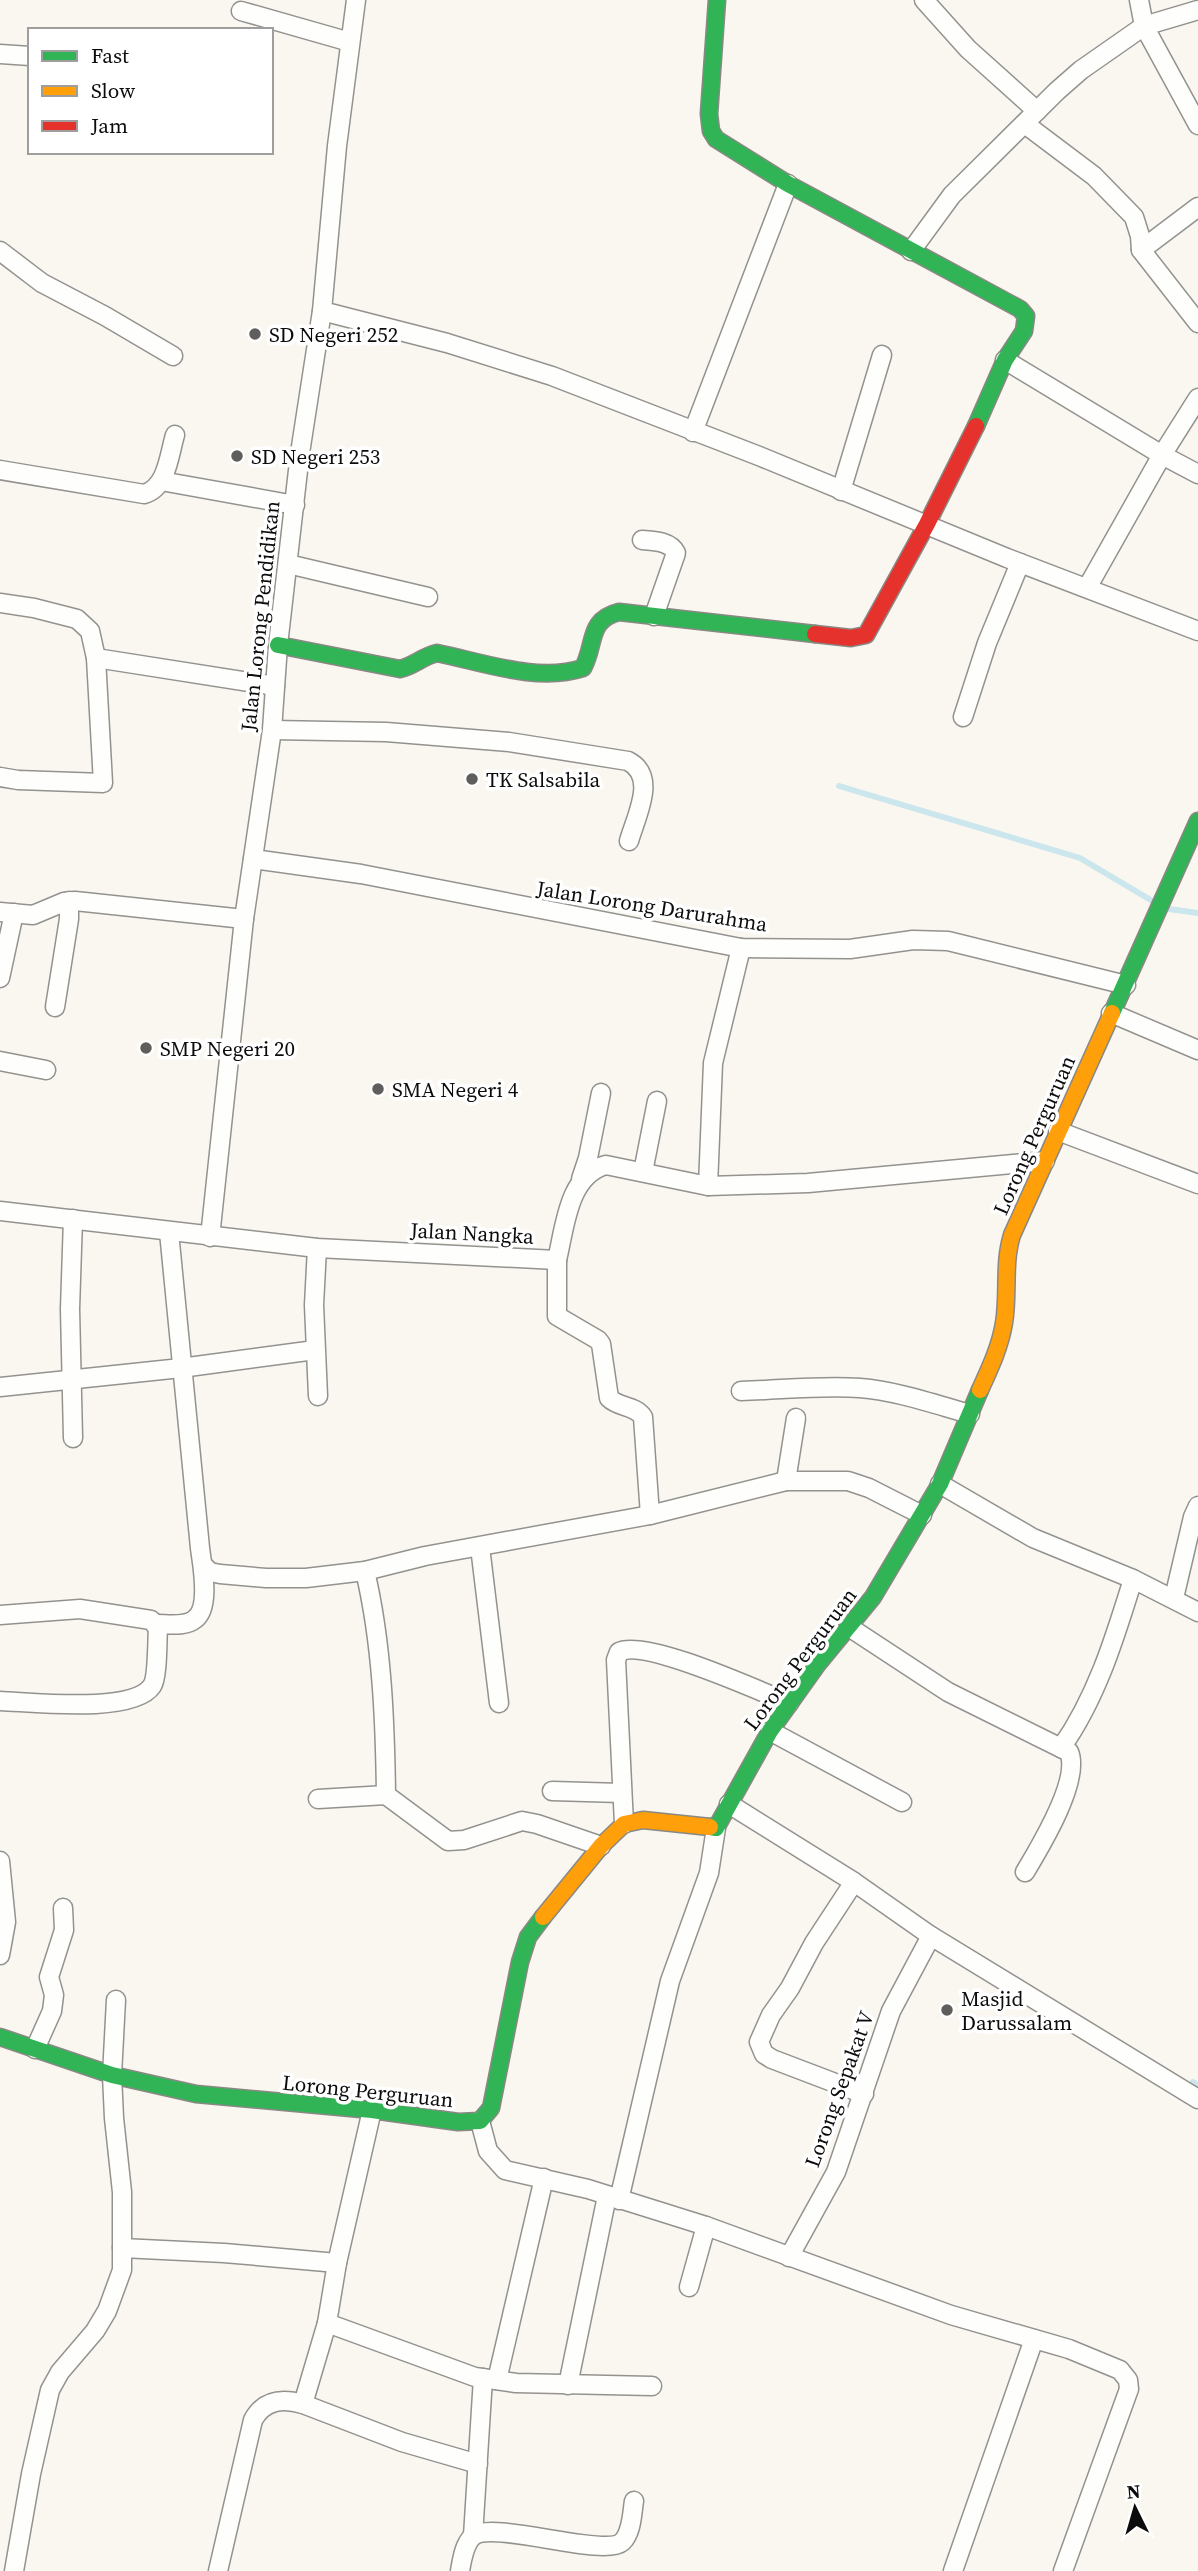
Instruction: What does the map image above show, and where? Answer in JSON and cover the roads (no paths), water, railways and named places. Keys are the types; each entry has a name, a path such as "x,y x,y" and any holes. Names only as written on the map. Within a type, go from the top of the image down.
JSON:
{"street":[{"name":"Jalan Lorong Pendidikan","path":"210,1237 244,919 272,730 278,645 300,453 322,311 337,146 356,0"},
{"path":"278,645 400,669 414,667 429,654 437,653 562,673 583,668 588,660 597,622 604,616 620,612 860,638 866,635 927,524 981,417 1005,359 1024,331 1027,320 1023,311 788,184 722,144 710,131 709,103 717,0"},
{"path":"924,0 1031,117 1134,217 1141,250 1198,323"},
{"path":"1139,0 1144,26 1198,125"},
{"path":"911,251 952,195 1081,70 1144,26 1198,10"},
{"path":"241,11 350,42"},
{"path":"0,54 28,56"},
{"path":"693,432 788,184"},
{"path":"1141,250 1198,207"},
{"path":"0,251 42,283 173,356"},
{"path":"322,311 447,343 552,376 1020,563 1198,631"},
{"path":"841,491 882,355"},
{"path":"1005,359 1162,455 1198,474"},
{"path":"1087,588 1162,455 1198,398"},
{"path":"0,470 144,494 158,488 175,435"},
{"path":"161,481 295,505"},
{"path":"642,540 661,542 673,548 676,554 654,616"},
{"path":"963,717 987,643 1020,563"},
{"path":"288,564 428,597"},
{"path":"0,603 34,608 76,619 90,631 96,658 103,783 0,777"},
{"path":"96,658 275,686"},
{"path":"272,730 386,732 509,742 628,761 640,770 644,783 629,841"},
{"name":"Lorong Perguruan","path":"716,1828 770,1731 873,1597 940,1484 1003,1333 1006,1254 1058,1131 1198,821"},
{"name":"Jalan Lorong Darurahma","path":"253,859 361,874 741,948 850,949 913,940 939,940 994,950 1126,985"},
{"path":"55,1007 69,919 69,901"},
{"path":"0,978 7,912 33,915 69,901 101,902 244,919"},
{"path":"708,1186 713,1063 741,948"},
{"path":"1111,1013 1198,1050"},
{"path":"0,1061 46,1070"},
{"name":"Jalan Nangka","path":"0,1211 317,1248 557,1260 571,1202 588,1158 601,1093"},
{"path":"643,1172 657,1101"},
{"path":"1058,1131 1198,1184"},
{"path":"580,1182 593,1168 606,1164 708,1186 808,1183 1045,1161"},
{"path":"73,1219 70,1309 73,1438"},
{"path":"0,1615 80,1609 138,1617 157,1624 186,1623 196,1619 201,1609 204,1565 181,1368 169,1232"},
{"path":"317,1248 314,1305 318,1396"},
{"path":"557,1260 558,1316 598,1340 601,1344 609,1398 640,1412 643,1417 650,1515"},
{"path":"0,1387 71,1381 315,1350"},
{"path":"741,1391 811,1386 862,1388 905,1396 970,1414"},
{"path":"786,1481 796,1418"},
{"path":"204,1565 210,1572 266,1578 365,1571 425,1556 650,1515 786,1481 848,1481 869,1488 922,1515"},
{"path":"940,1484 1033,1538 1133,1579 1198,1612"},
{"path":"1174,1598 1198,1506"},
{"path":"480,1547 499,1703"},
{"path":"365,1571 374,1611 385,1729 386,1794"},
{"path":"1061,1748 1070,1736 1107,1662 1133,1579"},
{"path":"0,1701 100,1704 135,1699 149,1690 154,1681 157,1624"},
{"path":"849,1627 948,1692 1070,1755 1071,1774 1051,1824 1025,1872"},
{"path":"568,2385 613,2198 670,1981 709,1874 716,1828 643,1820 625,1824 621,1793 616,1656 624,1649 630,1648 672,1657 789,1703"},
{"path":"770,1731 902,1802"},
{"path":"552,1791 621,1793"},
{"path":"318,1799 386,1794 448,1842 464,1840 522,1821 601,1846"},
{"path":"729,1804 855,1882 931,1936 1198,2099"},
{"name":"Lorong Perguruan","path":"0,2037 112,2074 196,2094 372,2110 458,2122 480,2121 491,2108 511,1998 528,1937 601,1846 625,1824"},
{"path":"0,1861 6,1922 0,1955"},
{"path":"855,1882 814,1943 790,1988 771,2015 759,2042 764,2054 772,2059 864,2094"},
{"path":"35,2049 51,2011 54,1995 49,1977 64,1930 63,1908"},
{"name":"Lorong Sepakat V","path":"789,2257 836,2172 891,2011 931,1936"},
{"path":"10,2563 50,2390 60,2372 95,2331 107,2311 122,2270 122,2192 112,2074 116,2000"},
{"path":"303,2404 327,2323 337,2263 372,2110"},
{"path":"480,2121 488,2151 499,2166 513,2173 544,2178 706,2226 950,2315 1069,2349 1120,2370 1127,2376 1128,2393 1063,2571"},
{"path":"460,2571 465,2550 473,2536 478,2464 490,2379 544,2178"},
{"path":"689,2287 706,2226"},
{"path":"122,2248 224,2253 337,2263"},
{"path":"327,2323 490,2379 568,2385 652,2386"},
{"path":"953,2571 1034,2339"},
{"path":"219,2571 253,2420 261,2408 271,2403 281,2401 303,2404 402,2442 478,2464"},
{"path":"473,2536 479,2533 499,2533 613,2546 626,2538 634,2501"}],"waterway":[{"path":"839,786 1080,858 1154,902"},
{"path":"1169,909 1198,913"},
{"path":"1193,2082 1198,2085"}],"place":[{"name":"SD Negeri 252","path":"255,334"},
{"name":"SD Negeri 253","path":"237,456"},
{"name":"TK Salsabila","path":"472,779"},
{"name":"SMP Negeri 20","path":"146,1048"},
{"name":"SMA Negeri 4","path":"378,1089"},
{"name":"Masjid Darussalam","path":"947,2010"}]}
